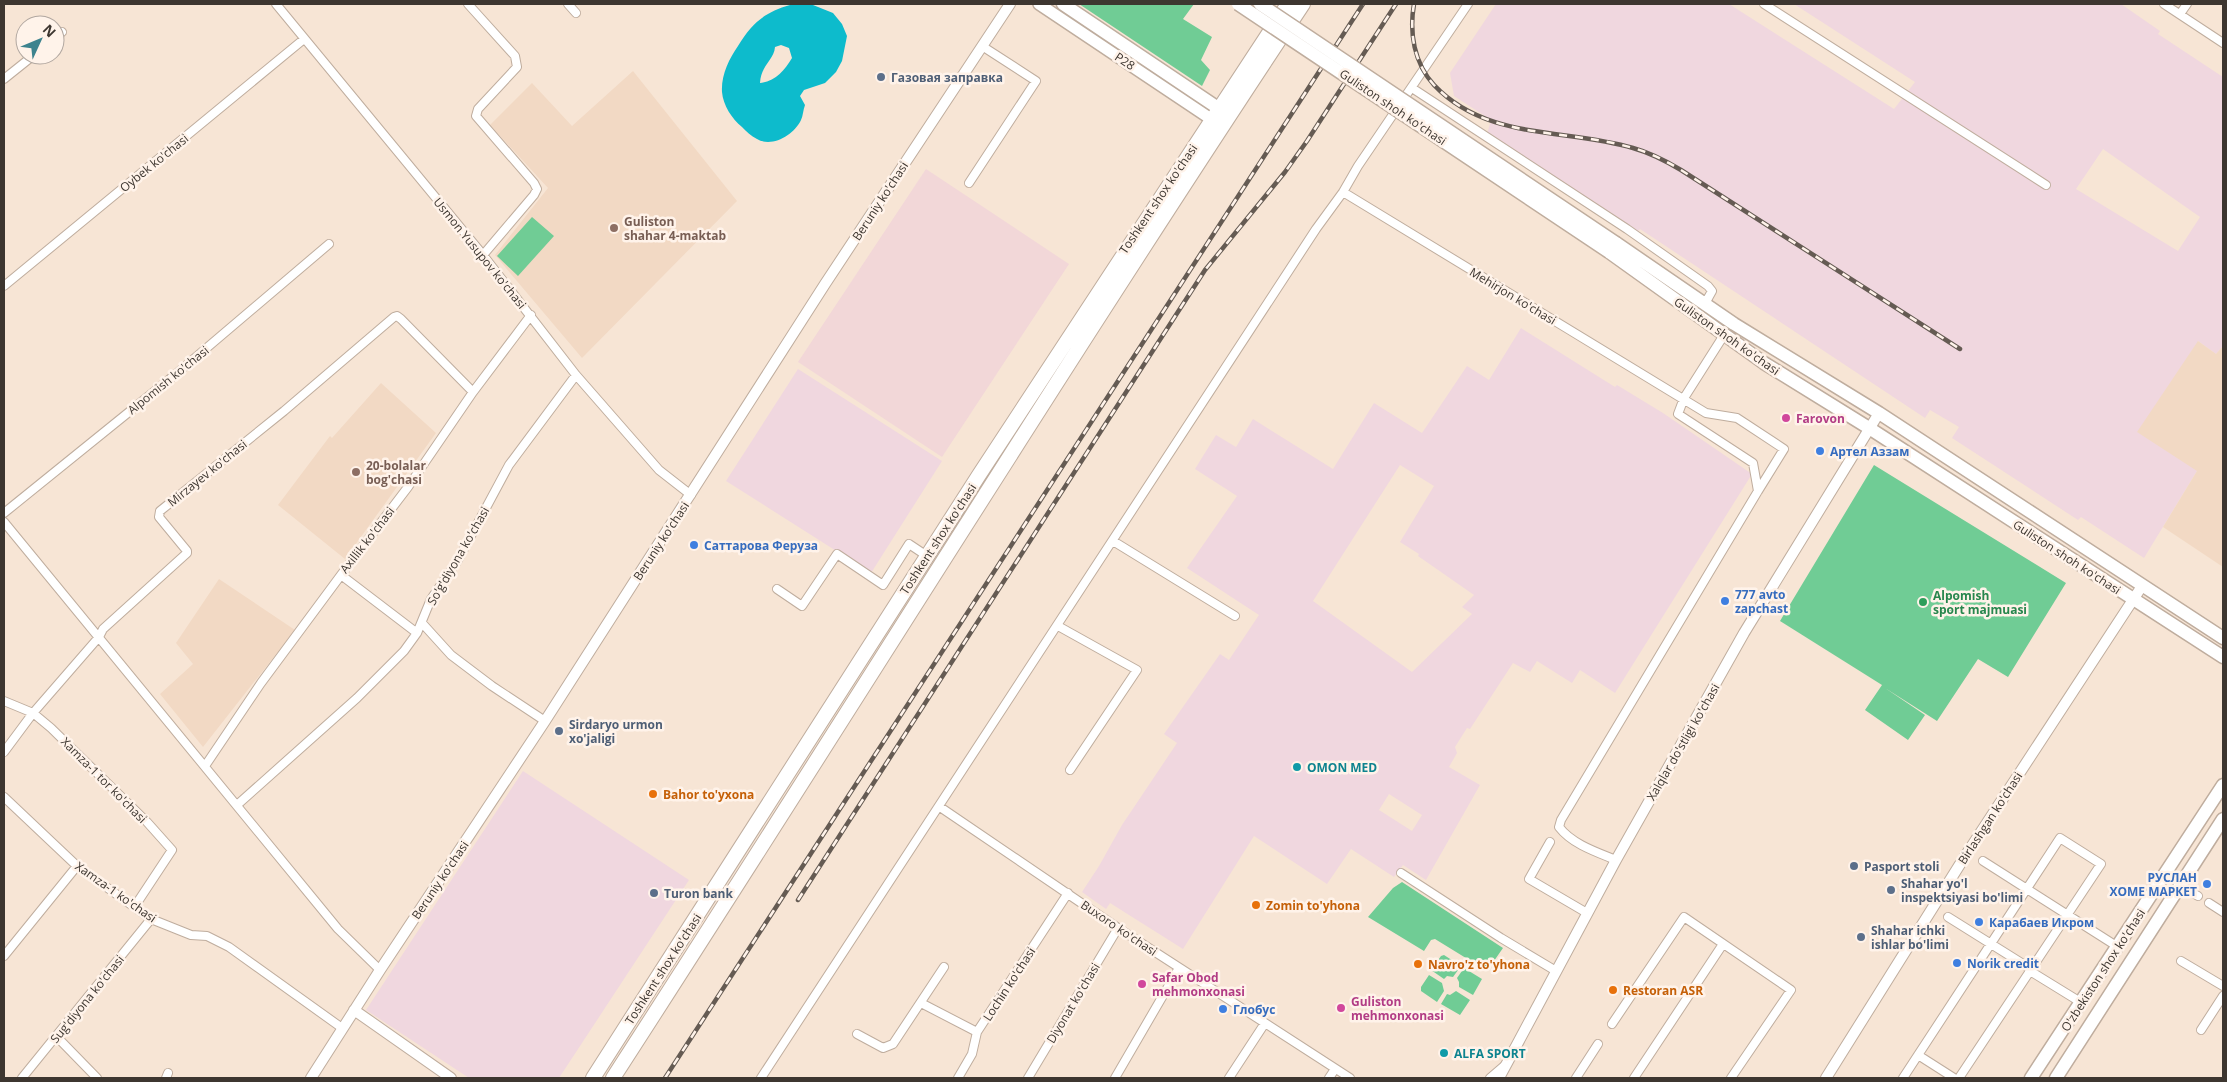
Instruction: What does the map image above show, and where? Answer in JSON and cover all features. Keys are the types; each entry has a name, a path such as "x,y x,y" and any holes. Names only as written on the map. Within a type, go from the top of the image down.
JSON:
{"highway":[{"name":"Toshkent shox ko'chasi","path":"593,1078 1094,297 1288,4"},
{"name":"Toshkent shox ko'chasi","path":"613,1078 1000,470 1108,305 1202,156 1303,4"},
{"path":"1094,297 1108,305"}],"main road":[{"name":"Р28","path":"1039,4 1215,113"},
{"path":"1063,4 1215,113"},
{"name":"Guliston shoh ko'chasi","path":"1238,4 1612,247 1879,413 2223,638"},
{"name":"Guliston shoh ko'chasi","path":"1260,4 1612,247 1724,335 1764,363 1869,428 2223,657"},
{"name":"O'zbekiston shox ko'chasi","path":"2031,1078 2082,1003 2223,785"},
{"name":"O'zbekiston shox ko'chasi","path":"2056,1078 2223,819"}],"street":[{"name":"Usmon Yusupov ko'chasi","path":"276,4 483,255 576,375 659,470 691,495"},
{"path":"468,4 515,56 517,67 478,108 476,116 534,183 536,189 534,194 483,255"},
{"path":"568,4 576,13"},
{"name":"Beruniy ko'chasi","path":"311,1078 545,721 825,284 1010,4"},
{"path":"761,1078 940,807 1316,229 1343,192 1358,166 1468,4"},
{"path":"1764,4 2046,185"},
{"path":"2164,4 2223,43"},
{"path":"2180,14 2187,4"},
{"name":"Oybek ko'chasi","path":"4,286 304,39"},
{"path":"969,183 1036,80 982,46"},
{"path":"4,80 22,65"},
{"path":"1412,88 1627,229 1708,286 1712,291 1711,296 1707,300 1699,300"},
{"name":"Mehirjon ko'chasi","path":"1343,192 1706,413 1737,418 1784,449 1758,491"},
{"name":"Alpomish ko'chasi","path":"4,513 176,374 329,244"},
{"name":"Axillik ko'chasi","path":"205,766 340,575 408,487 473,392 531,315"},
{"name":"Mirzayev ko'chasi","path":"4,752 33,713 99,638 104,629 188,552 159,517 160,511 284,411 394,317 397,316 401,319 473,392"},
{"path":"1616,860 1590,849 1565,834 1559,827 1561,820 1758,491 1753,463 1678,414 1684,398 1724,335"},
{"name":"So'g'diyona ko'chasi","path":"236,805 357,698 404,651 417,633 431,599 458,560 509,465 576,375"},
{"name":"Xalqlar do'stligi ko'chasi","path":"1499,1078 1616,860 1744,633 1879,413"},
{"path":"4,522 338,929 380,970"},
{"path":"1113,541 1235,616"},
{"path":"777,589 802,606 837,554 883,585 909,544 927,556"},
{"path":"340,575 417,633"},
{"name":"Birlashgan ko'chasi","path":"1826,1078 1962,861 2142,586"},
{"path":"422,624 452,655 492,686 545,721"},
{"path":"1058,626 1137,670 1070,770"},
{"path":"4,701 33,713"},
{"name":"Xamza-1 tor ko'chasi","path":"33,713 147,822 172,850 135,906"},
{"name":"Xamza-1 ko'chasi","path":"4,798 77,866 151,919 190,935 207,936 229,947 342,1028"},
{"name":"Buxoro ko'chasi","path":"940,807 1118,928 1350,1078"},
{"path":"1903,1078 2060,838 2101,864 1959,1078"},
{"path":"1550,842 1529,879 1587,913"},
{"path":"1983,861 2118,947"},
{"path":"4,956 77,866"},
{"path":"1401,873 1556,971"},
{"path":"2180,886 2198,896"},
{"name":"Lochin ko'chasi","path":"958,1078 972,1054 977,1032 1068,893"},
{"path":"2209,903 2223,912"},
{"path":"1612,1024 1684,917 1791,990 1731,1078"},
{"path":"1948,917 2082,1003"},
{"name":"Sug'diyona ko'chasi","path":"22,1078 151,919"},
{"name":"Diyonat ko'chasi","path":"1028,1078 1118,928"},
{"path":"1634,1078 1723,944"},
{"path":"2181,961 2223,986"},
{"path":"857,1034 883,1048 893,1044 944,967"},
{"path":"1115,1078 1179,968"},
{"path":"2201,1030 2223,996"},
{"path":"921,1003 977,1032"},
{"path":"354,1010 450,1078"},
{"path":"1228,1078 1265,1023"},
{"path":"57,1037 97,1078"},
{"path":"1576,1078 1598,1044"},
{"path":"1918,1055 1954,1078"},
{"path":"1490,1078 1507,1063"},
{"path":"1329,1078 1335,1069"}],"shaded area":[{"path":"1496,4 1729,4 1894,109 1915,82 1794,4 2121,4 2160,31 2158,34 2223,77 2223,346 2216,354 2198,341 2197,471 2144,558 2081,517 2078,520 1952,438 1959,427 1930,410 1925,418 1640,229 1638,231 1487,134 1491,120 1454,96 1450,73","holes":["2103,149 2200,217 2178,251 2076,189"]},
{"name":"Guliston shahar 4-maktab","path":"633,71 737,201 582,358 495,255 548,188 490,125 532,83 572,126"},
{"path":"926,169 1069,264 942,457 798,362"},
{"path":"1521,328 1615,387 1617,385 1663,413 1752,474 1615,693 1580,670 1572,683 1537,661 1530,672 1513,663 1470,729 1467,728 1455,747 1457,753 1449,767 1480,785 1426,880 1403,865 1394,877 1351,849 1327,884 1254,836 1183,949 1110,903 1106,909 1082,892 1122,825 1177,743 1164,734 1220,654 1229,660 1259,615 1187,568 1237,496 1195,469 1216,435 1236,447 1253,419 1333,469 1374,403 1422,433 1467,366 1489,380","holes":["1400,465 1434,486 1400,542 1474,595 1462,607 1472,614 1412,672 1313,601","1389,794 1422,815 1412,831 1379,810"]},
{"path":"2198,341 2216,354 2223,346 2223,567 2163,527 2197,471 2137,432"},
{"path":"798,369 942,461 871,573 726,481"},
{"name":"20-bolalar bog'chasi","path":"381,383 436,433 345,559 278,505 330,436 332,438"},
{"path":"219,579 295,630 203,747 160,694 193,664 176,643"},
{"path":"523,771 689,880 559,1078 469,1078 366,1010"}],"green space":[{"path":"1079,4 1194,4 1183,19 1212,37 1201,60 1210,70 1202,86"},
{"path":"532,217 554,236 518,276 497,256"},
{"name":"Alpomish sport majmuasi","path":"1874,465 2066,583 2008,677 1978,659 1937,721 1885,688 1925,715 1908,740 1865,710 1882,685 1780,621"},
{"path":"1402,882 1503,948 1487,971 1435,939 1431,940 1424,951 1368,917 1393,888"},
{"path":"1444,955 1461,966 1453,977 1447,976 1444,979 1431,970 1441,956"},
{"path":"1464,968 1482,979 1473,995 1459,987 1457,978"},
{"path":"1429,975 1442,983 1444,991 1437,1002 1421,991 1421,987"},
{"path":"1456,991 1470,1000 1460,1015 1441,1004 1447,994 1450,995"}],"water":[{"path":"790,5 813,5 833,13 842,24 847,36 842,61 836,72 825,83 804,90 800,96 805,105 798,125 788,135 769,142 755,138 735,120 724,102 722,86 726,68 743,38 766,15","holes":["781,45 789,48 792,58 783,71 775,78 760,83 775,47"]}],"railway":[{"path":"665,1078 1363,4"},
{"path":"798,900 1205,270 1285,172 1396,4"},
{"path":"1414,4 1413,37 1422,67 1434,85 1455,103 1478,116 1502,124 1528,130 1607,142 1640,150 1658,158 1681,170 1960,349"}],"place":[{"name":"Газовая заправка","path":"881,77"},
{"name":"Guliston shahar 4-maktab","path":"614,228"},
{"name":"Farovon","path":"1786,418"},
{"name":"Артел Аззам","path":"1820,451"},
{"name":"20-bolalar bog'chasi","path":"356,472"},
{"name":"Саттарова Феруза","path":"694,545"},
{"name":"777 avto zapchast","path":"1725,601"},
{"name":"Alpomish sport majmuasi","path":"1923,602"},
{"name":"Sirdaryo urmon xo'jaligi","path":"559,731"},
{"name":"OMON MED","path":"1297,767"},
{"name":"Bahor to'yxona","path":"653,794"},
{"name":"Pasport stoli","path":"1854,866"},
{"name":"РУСЛАН ХОМЕ МАРКЕТ","path":"2207,884"},
{"name":"Shahar yo'l inspektsiyasi bo'limi","path":"1891,890"},
{"name":"Turon bank","path":"654,893"},
{"name":"Zomin to'yhona","path":"1256,905"},
{"name":"Карабаев Икром","path":"1979,922"},
{"name":"Shahar ichki ishlar bo'limi","path":"1861,937"},
{"name":"Norik credit","path":"1957,963"},
{"name":"Navro'z to'yhona","path":"1418,964"},
{"name":"Safar Obod mehmonxonasi","path":"1142,984"},
{"name":"Restoran ASR","path":"1613,990"},
{"name":"Guliston mehmonxonasi","path":"1341,1008"},
{"name":"Глобус","path":"1223,1009"},
{"name":"ALFA SPORT","path":"1444,1053"}]}
